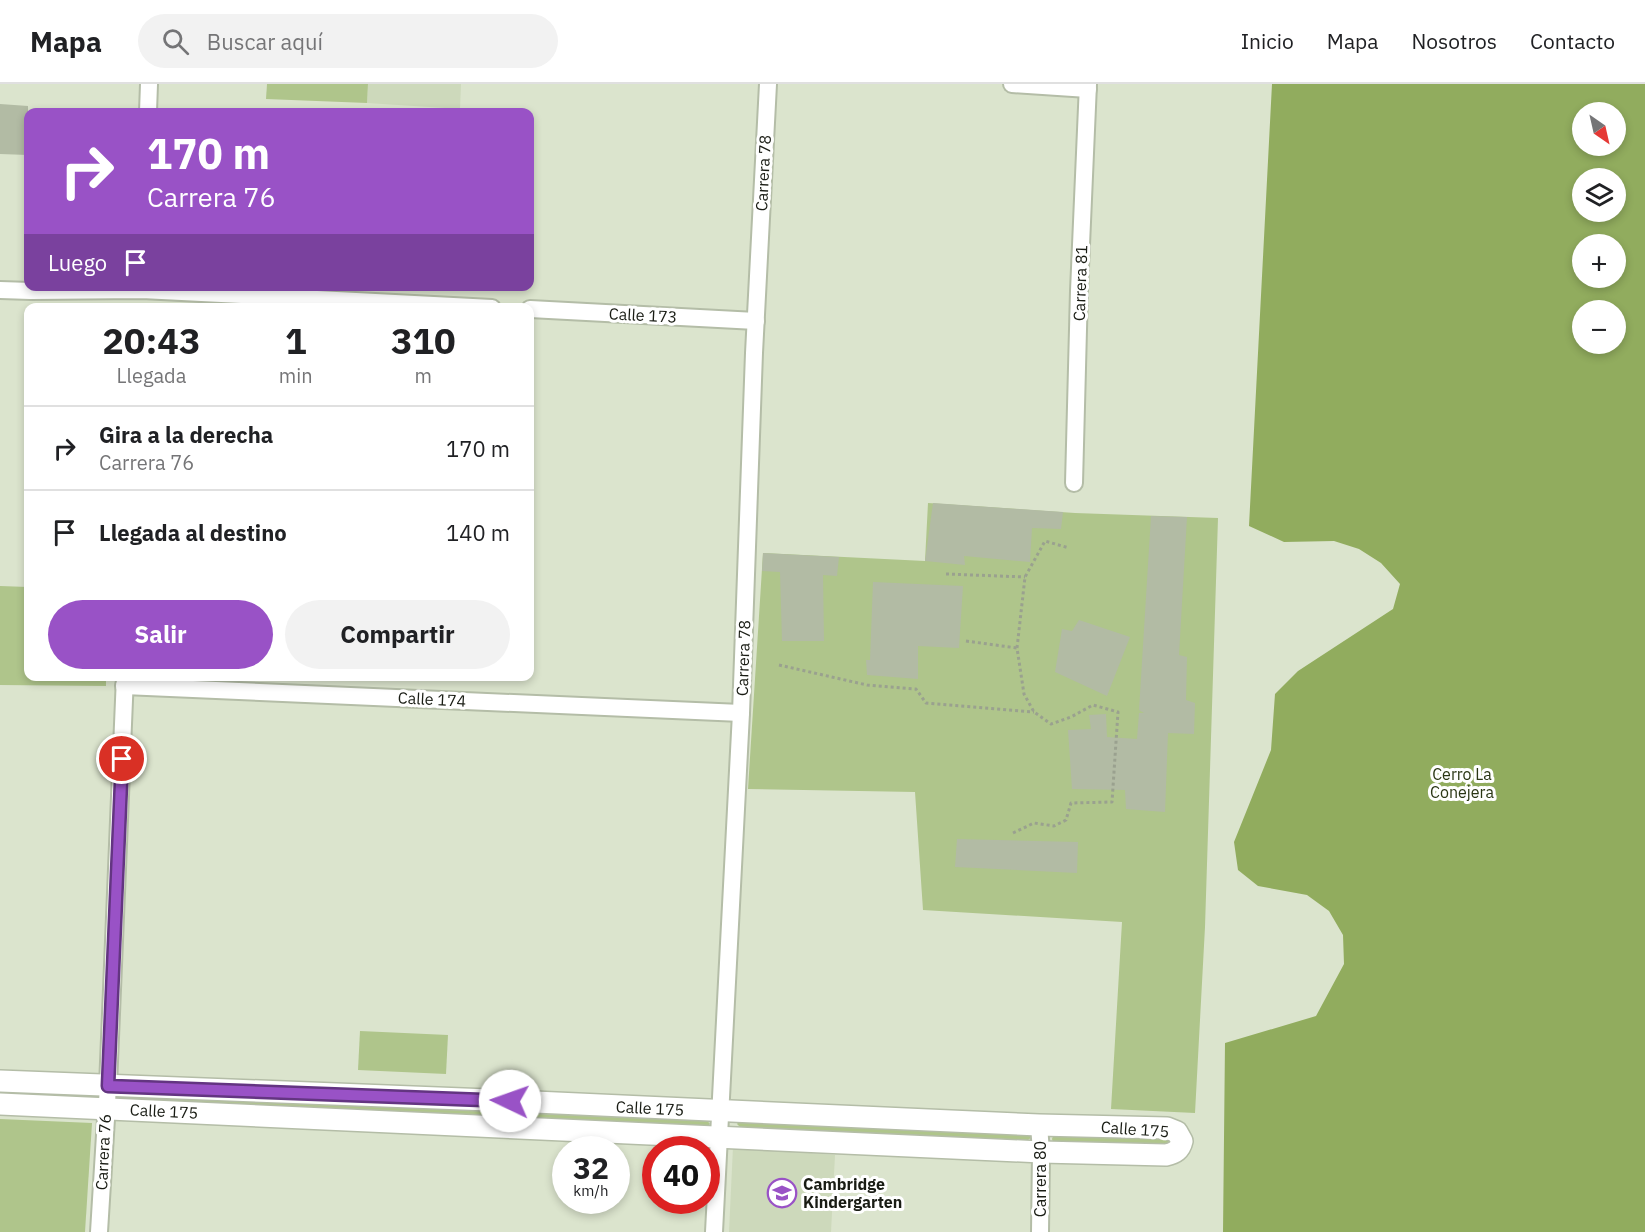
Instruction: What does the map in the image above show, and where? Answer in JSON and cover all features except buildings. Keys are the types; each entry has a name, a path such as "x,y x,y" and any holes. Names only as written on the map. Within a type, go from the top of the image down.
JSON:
{"street":[{"path":"148,108 149,84"},
{"name":"Carrera 78","path":"720,1136 768,84"},
{"path":"1012,84 1088,87"},
{"name":"Carrera 81","path":"1074,483 1088,87"},
{"path":"0,290 24,291"},
{"path":"194,291 404,303"},
{"name":"Calle 173","path":"534,309 756,321"},
{"name":"Calle 174","path":"125,681 741,713"},
{"name":"Carrera 76","path":"99,1232 108,1086 125,681"},
{"name":"Calle 175","path":"0,1081 1039,1125 1167,1128 1177,1132 1182,1140 1177,1151 1166,1155 1041,1152 720,1137"},
{"name":"Calle 175","path":"0,1104 699,1136"},
{"name":"Carrera 80","path":"1039,1125 1040,1232"},
{"name":"Carrera 78","path":"714,1232 715,1214"}],"path":[{"path":"1013,832 1034,823 1054,826 1066,820 1071,803 1112,802 1118,712 1093,705 1071,717 1051,724 1034,712 1023,694 1017,648 1025,577 1045,541 1069,548"},
{"path":"946,574 1025,577"},
{"path":"966,641 1017,648"},
{"path":"779,665 867,685 916,689 926,703 1034,712"}],"shaded area":[{"path":"368,84 461,84 460,108 367,103"},
{"name":"Cambridge Kindergarten","path":"733,1147 835,1155 831,1232 729,1232"}],"green space":[{"path":"267,84 368,84 367,103 266,99"},
{"name":"Cerro La Conejera","path":"1272,84 1645,84 1645,1232 1223,1232 1225,1043 1316,1016 1344,964 1343,935 1329,911 1307,895 1258,886 1238,870 1234,842 1271,750 1275,694 1298,671 1393,609 1400,584 1381,563 1359,549 1334,541 1284,542 1249,526"},
{"path":"928,503 1075,513 1218,518 1205,927 1195,1113 1111,1109 1122,922 923,910 915,792 748,789 763,553 925,561"},
{"path":"0,586 24,587 24,681 106,681 106,686 0,685"},
{"path":"360,1031 448,1035 446,1074 358,1070"},
{"path":"120,1094 706,1119 710,1124 708,1126 120,1101"},
{"path":"0,1119 92,1123 85,1232 0,1232"},
{"path":"739,1121 1030,1134 1032,1137 1028,1140 741,1128 737,1124"},
{"path":"1053,1136 1165,1136 1169,1141 1164,1145 1053,1142"}],"place":[{"name":"Cambridge Kindergarten","path":"782,1193"}],"route":[{"path":"122,759 108,1086 510,1101"}]}
